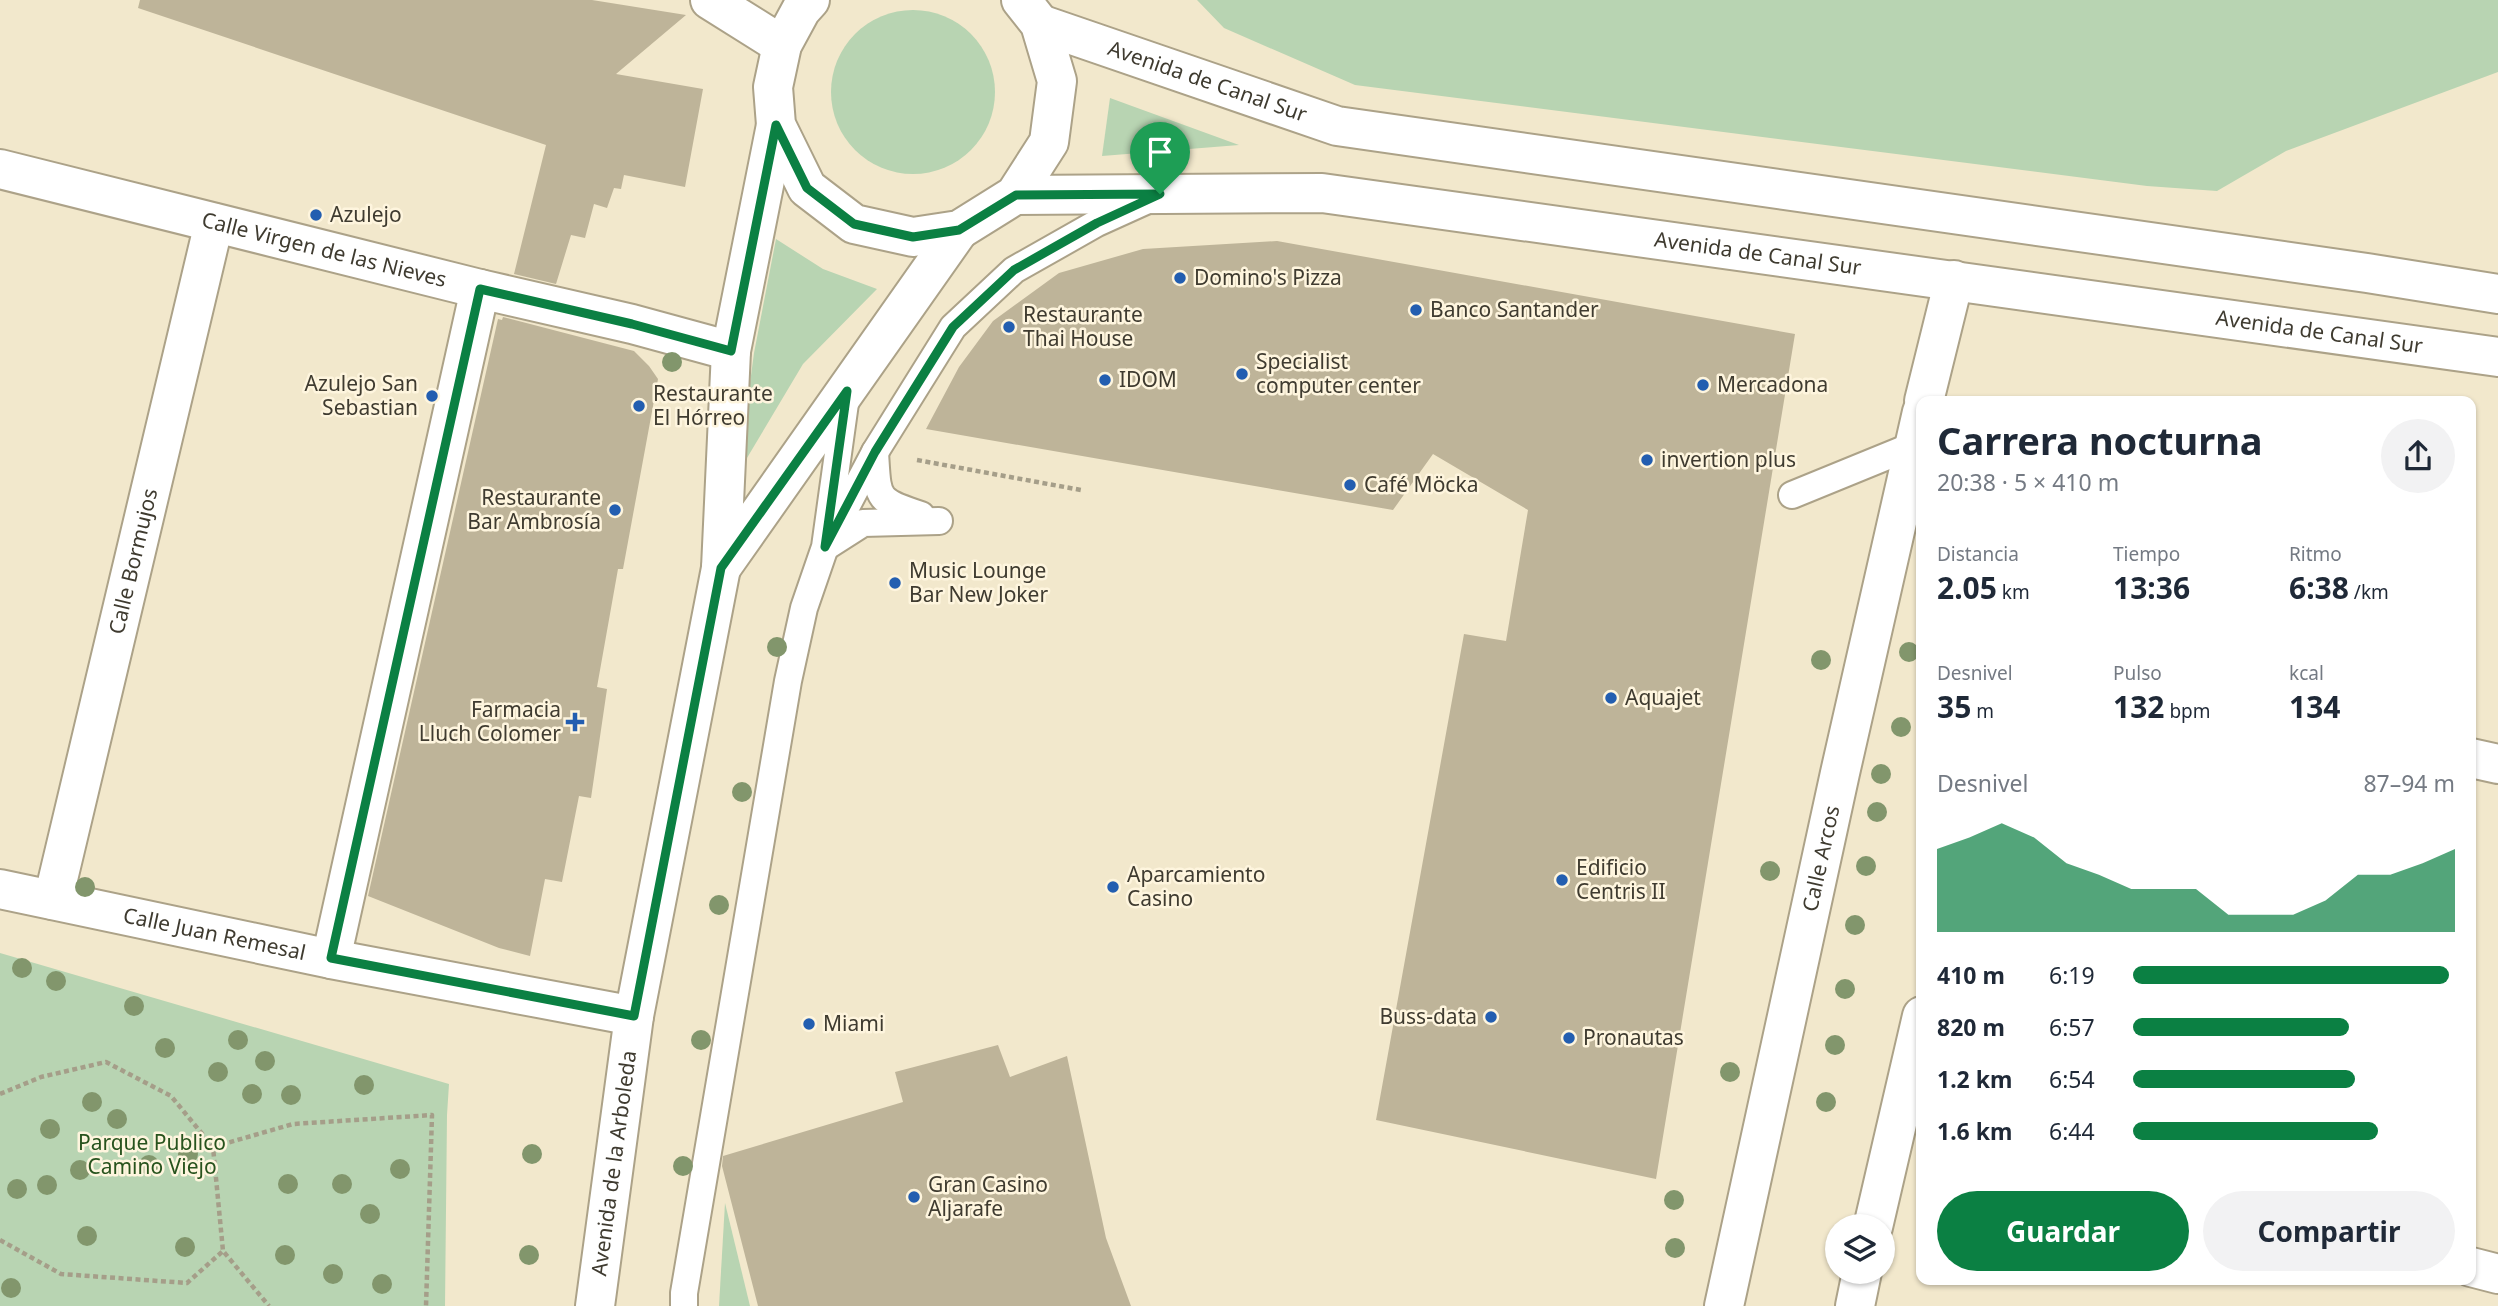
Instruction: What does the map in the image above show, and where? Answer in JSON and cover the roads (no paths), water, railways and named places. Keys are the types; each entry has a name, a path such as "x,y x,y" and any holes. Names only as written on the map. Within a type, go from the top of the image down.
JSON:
{"street":[{"path":"710,0 782,45"},
{"path":"804,3 782,45 773,87 776,125 807,188 854,224 913,237 959,230 1016,195 1049,142 1057,81 1030,12"},
{"name":"Avenida de Canal Sur","path":"1030,12 1337,126 2498,294"},
{"name":"Avenida de la Arboleda","path":"595,1306 634,1016 721,568 731,351 776,125"},
{"name":"Calle Virgen de las Nieves","path":"0,169 480,289 632,324 731,351"},
{"name":"Avenida de Canal Sur","path":"1016,195 1322,193 2498,357"},
{"name":"Calle Bormujos","path":"53,900 214,223"},
{"path":"721,568 959,230"},
{"path":"1925,396 1954,280"},
{"path":"331,958 480,289"},
{"name":"Calle Arcos","path":"1724,1306 1916,434"},
{"path":"2476,759 2498,764"},
{"name":"Calle Juan Remesal","path":"0,889 331,958 634,1016"},
{"path":"1878,1214 1908,1136 1916,1067"},
{"path":"2476,1268 2498,1274"},
{"path":"1854,1306 1859,1284"}],"lane":[{"path":"684,1306 684,1293 788,681 804,608 825,547 875,452 953,327 1014,270 1097,223 1160,194"},
{"path":"825,547 847,391"},
{"path":"1793,495 1916,430"},
{"path":"825,547 863,523 939,520 889,504 877,489 875,452"}],"place":[{"name":"Azulejo","path":"316,215"},
{"name":"Domino's Pizza","path":"1180,278"},
{"name":"Banco Santander","path":"1416,310"},
{"name":"Restaurante Thai House","path":"1009,327"},
{"name":"Specialist computer center","path":"1242,374"},
{"name":"IDOM","path":"1105,380"},
{"name":"Mercadona","path":"1703,385"},
{"name":"Azulejo San Sebastian","path":"432,396"},
{"name":"Restaurante El Hórreo","path":"639,406"},
{"name":"invertion plus","path":"1647,460"},
{"name":"Café Möcka","path":"1350,485"},
{"name":"Restaurante Bar Ambrosía","path":"615,510"},
{"name":"Music Lounge Bar New Joker","path":"895,583"},
{"name":"Aquajet","path":"1611,698"},
{"name":"Farmacia Lluch Colomer","path":"575,722"},
{"name":"Edificio Centris II","path":"1562,880"},
{"name":"Aparcamiento Casino","path":"1113,887"},
{"name":"Buss-data","path":"1491,1017"},
{"name":"Miami","path":"809,1024"},
{"name":"Pronautas","path":"1569,1038"},
{"name":"Gran Casino Aljarafe","path":"914,1197"}],"park label":[{"name":"Parque Publico Camino Viejo","path":"152,1155"}]}
